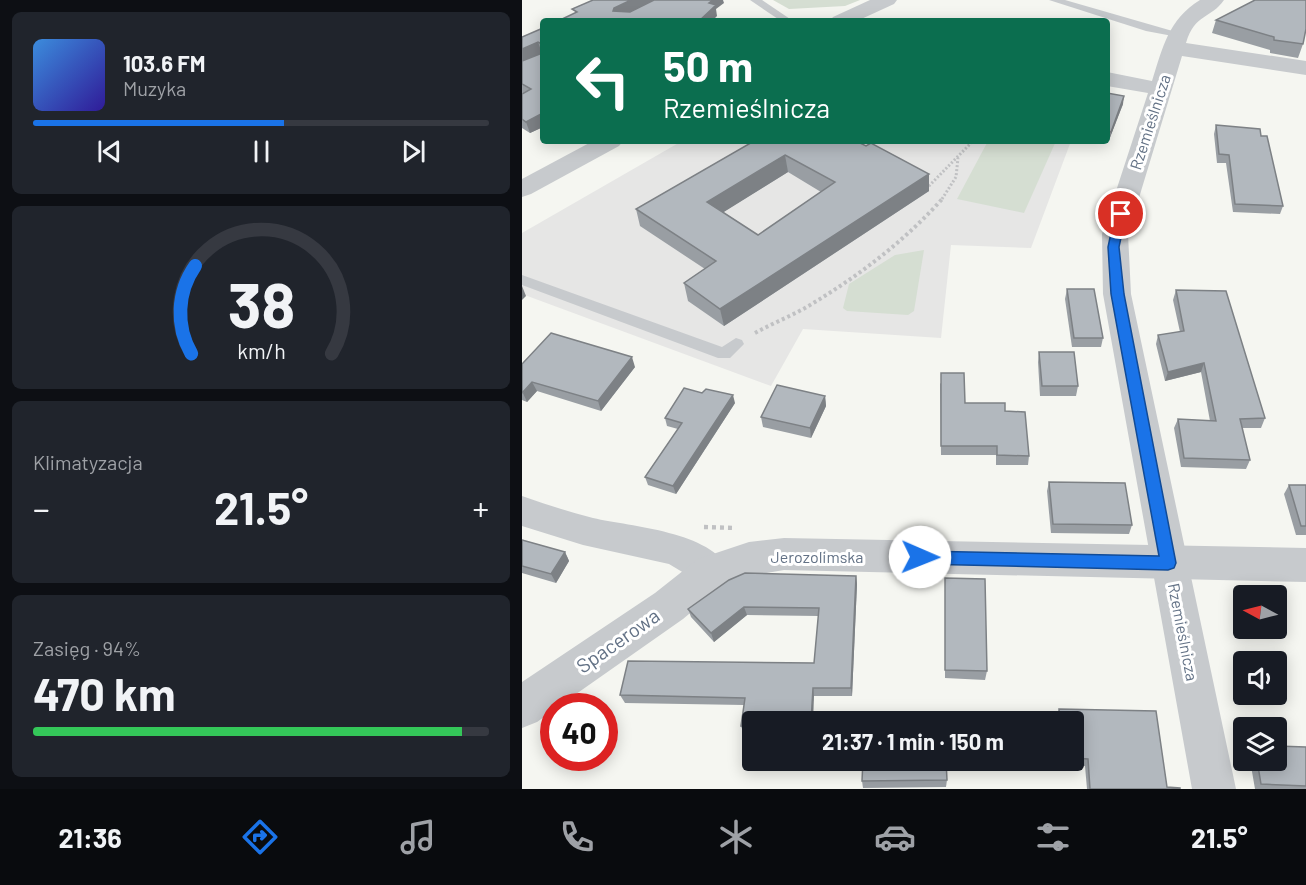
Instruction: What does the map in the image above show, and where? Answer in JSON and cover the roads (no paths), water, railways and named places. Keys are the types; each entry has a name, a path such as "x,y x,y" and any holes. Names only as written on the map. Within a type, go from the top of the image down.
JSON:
{"street":[{"path":"848,18 887,0"},
{"name":"Rzemieślnicza","path":"1214,0 1192,14 1176,41 1121,214 1114,247 1117,294 1214,789"},
{"path":"1176,41 1306,68"},
{"path":"1110,80 1160,89"},
{"path":"522,189 605,144"},
{"path":"522,512 603,536 682,552 696,558 712,571"},
{"name":"Jerozolimska","path":"712,571 749,559 784,554 1306,565"},
{"name":"Spacerowa","path":"522,706 669,606 712,571"}],"lane":[{"path":"755,0 783,18"},
{"path":"1054,0 1150,29 1176,41"},
{"path":"522,280 724,354 736,344"}]}
